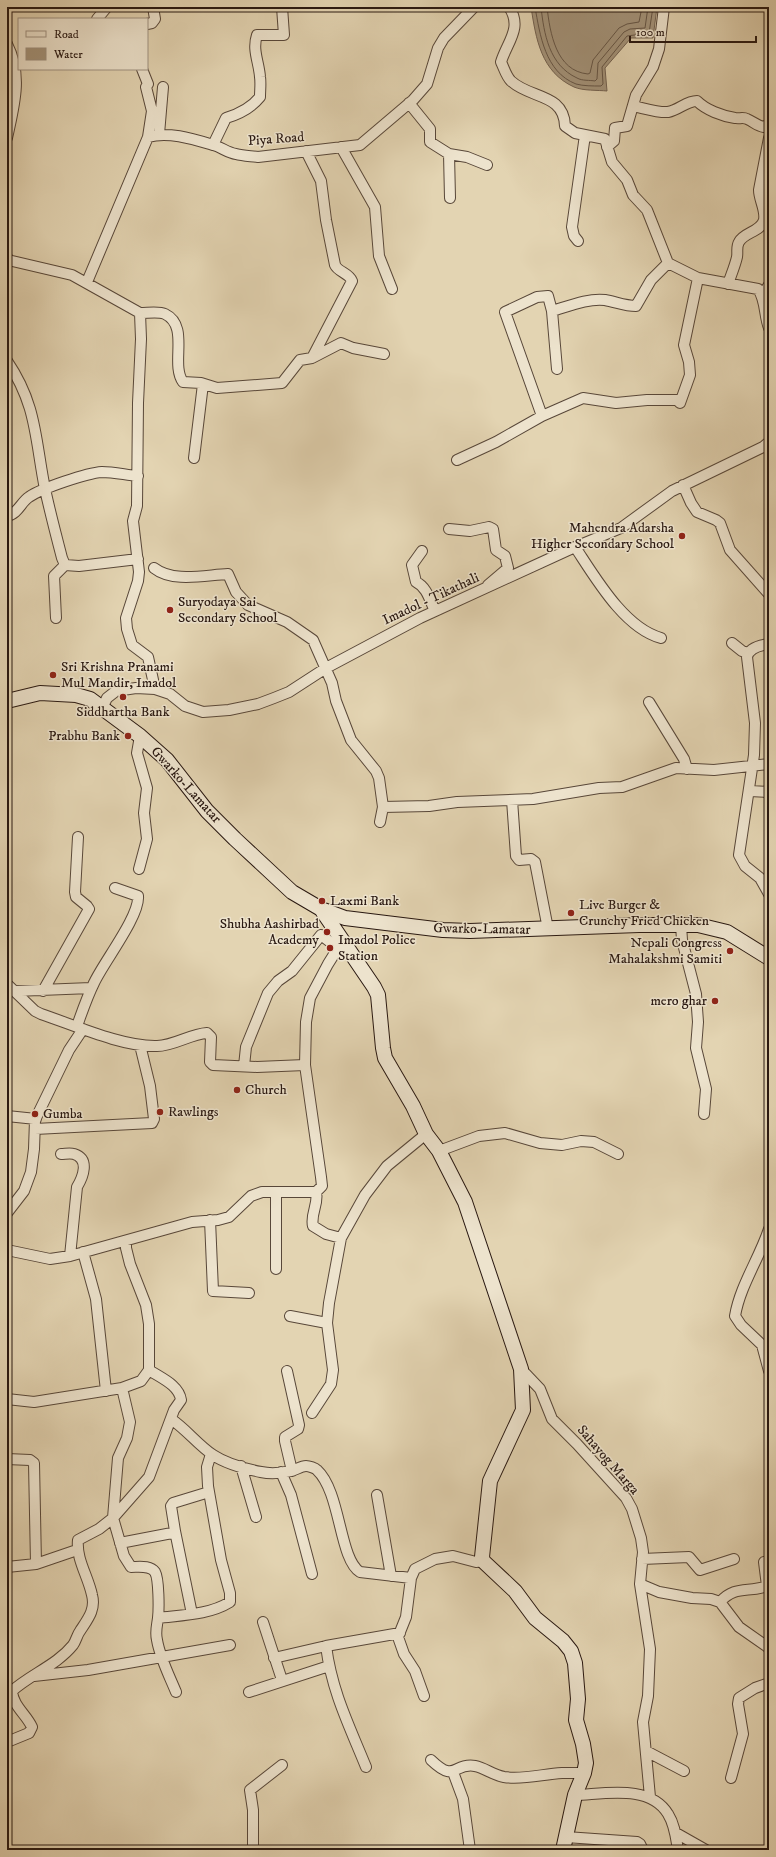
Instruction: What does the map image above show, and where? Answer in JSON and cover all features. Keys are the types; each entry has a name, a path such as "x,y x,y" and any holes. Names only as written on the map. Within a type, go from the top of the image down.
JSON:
{"street":[{"path":"98,18 107,7"},
{"path":"148,24 152,23 155,19 153,7"},
{"path":"213,145 226,118 237,115 255,103 260,97 260,77 255,54 256,35 284,35 282,7"},
{"path":"509,7 515,22 511,39 501,62 510,79 530,92 549,99 560,110 564,118 565,126 575,133 604,139 612,162 627,180 633,195 647,210 668,263 698,278 758,289 762,295 766,321 769,328"},
{"path":"607,147 614,141 615,128 628,126 636,95 653,67 659,49 664,7"},
{"name":"Piya Road","path":"148,137 158,134 213,145 235,154 245,156 258,156 360,145 409,103 427,84 438,48 444,38 469,8"},
{"path":"7,138 16,69 12,50"},
{"path":"87,282 148,137 152,111 146,87 148,84 142,70"},
{"path":"158,134 163,86"},
{"path":"633,106 660,112 668,112 685,103 697,101 702,106 717,113 736,118 748,119 757,126 764,127 769,124"},
{"path":"409,103 430,129 430,142 448,154 467,157 487,165"},
{"path":"578,242 574,236 572,227 585,135"},
{"path":"728,284 737,257 739,242 742,238 760,227 764,220 759,198 759,190 769,138"},
{"path":"341,147 375,207 378,256 392,289"},
{"path":"306,151 321,181 334,265 352,279 312,358"},
{"path":"448,154 450,198"},
{"path":"8,259 72,275 87,282 140,313 165,314 171,318 177,328 183,382 203,384 217,388 282,383 300,360 312,358 341,343 353,348 384,354"},
{"path":"552,311 591,300 605,300 629,306 636,306 651,280 668,263"},
{"path":"457,460 496,442 542,416 583,398 616,403 647,400 677,400 680,403 690,375 689,362 684,345 698,278"},
{"path":"762,295 769,285"},
{"path":"542,416 505,312 537,297 548,296 552,311 557,369"},
{"path":"140,313 142,339 138,403 137,506 133,521 138,559 138,581 126,618 127,629 132,645 148,657 155,688"},
{"path":"7,361 25,390 30,404 36,428 45,490 65,565"},
{"path":"194,458 203,384"},
{"name":"Imadol - Tikathali","path":"102,708 107,698 116,690 136,688 155,688 170,694 186,706 203,712 216,712 258,704 274,698 289,692 326,668 435,611 575,547 621,528 682,485 763,447 769,442"},
{"path":"7,516 15,513 28,497 58,484 99,472 138,476"},
{"path":"682,485 697,512 716,520 720,524 730,550 769,594"},
{"path":"449,529 470,531 489,527 492,529 494,547 505,556 508,568 482,590"},
{"path":"575,547 595,580 616,604 642,630 661,638"},
{"path":"422,551 412,565 416,582 423,586 435,611"},
{"path":"56,618 54,576 65,565 79,566 138,559"},
{"path":"154,568 163,575 183,576 228,574 236,592 248,605 287,622 312,638 326,668 351,740 378,775 383,807 380,822"},
{"path":"732,643 742,651 748,653"},
{"path":"748,653 761,645 769,644"},
{"path":"748,653 748,674 755,723 754,755 750,791 739,855 745,866 760,878 769,894"},
{"name":"Gwarko-Lamatar","path":"7,701 40,693 76,695 90,699 140,736 167,760 207,811 292,892 321,909 345,918 443,930 470,931 698,925 727,932 769,958"},
{"path":"650,702 684,759 687,769"},
{"path":"139,869 147,839 144,813 147,788 137,753 140,736"},
{"path":"383,807 429,806 457,802 532,799 599,788 622,787 676,768 714,770 769,764"},
{"path":"750,791 769,792"},
{"path":"512,800 516,856 519,860 531,859 535,862 548,929"},
{"path":"43,991 89,909 76,898 75,892 78,837"},
{"path":"7,1213 24,1191 31,1172 35,1124 80,1028 91,988 127,927 137,905 138,898 136,895 115,888"},
{"path":"321,909 341,946 374,987 378,995 385,1058 413,1106 426,1134 439,1151 465,1202 521,1369 522,1410 490,1481 482,1551 483,1561 515,1591 536,1618 563,1641 571,1651 578,1677 576,1720 585,1755 584,1773 575,1795 564,1844 637,1842 640,1844 642,1850"},
{"path":"681,925 682,940 696,994 698,1022 696,1048 706,1089 704,1114"},
{"path":"244,1066 246,1047 268,993 278,981 292,971 322,935 341,946"},
{"path":"7,1250 50,1259 70,1256 192,1222 229,1216 251,1196 262,1192 316,1192 322,1186 305,1065 306,1022 310,998 341,946"},
{"path":"11,988 43,991 91,988"},
{"path":"11,988 35,1011 41,1014 80,1028 140,1045 157,1046 173,1043 207,1032 211,1037 211,1064 217,1066 305,1065"},
{"path":"7,1116 35,1124 152,1123 154,1119 150,1086 140,1045"},
{"path":"439,1151 479,1136 505,1133 540,1143 562,1145 581,1141 594,1142 618,1154"},
{"path":"312,1413 331,1384 333,1370 327,1323 329,1303 342,1238 365,1195 387,1166 426,1134"},
{"path":"61,1154 74,1154 83,1160 84,1165 80,1183 77,1187 70,1256"},
{"path":"276,1192 276,1269"},
{"path":"316,1192 318,1199 313,1214 313,1226 326,1234 342,1238"},
{"path":"210,1220 213,1291 249,1292"},
{"path":"769,1229 763,1247 738,1300 735,1316 741,1325 762,1345 769,1371"},
{"path":"7,1399 34,1402 122,1388 141,1381 149,1370 149,1324 146,1304 130,1264 126,1241"},
{"path":"83,1252 96,1299 106,1391"},
{"path":"290,1316 327,1323"},
{"name":"Sahayog Marga","path":"521,1369 540,1389 552,1419 578,1444 626,1498 632,1509 641,1538 642,1559 640,1584 650,1649 648,1696 643,1722 650,1797"},
{"path":"7,1742 29,1733 32,1727 13,1699 12,1691 53,1663 73,1645 79,1632 89,1619 93,1609 93,1596 77,1550 78,1540 112,1518 149,1477 174,1410 181,1400 180,1393 176,1388 149,1370"},
{"path":"287,1371 299,1425 298,1429 285,1437 292,1471"},
{"path":"122,1388 130,1422 127,1438 118,1458 112,1518 124,1556 131,1567 147,1567 154,1571 158,1579 158,1618 156,1625 156,1639 161,1657 176,1692"},
{"path":"171,1419 184,1428 212,1454 229,1464 262,1472 292,1471 306,1466 316,1469 321,1475 336,1508 350,1560 354,1569 360,1572 411,1578"},
{"path":"158,1618 192,1614 216,1609 230,1602 230,1593 221,1560 209,1492 207,1467 212,1454"},
{"path":"7,1459 30,1460 34,1463 36,1564"},
{"path":"241,1466 256,1517"},
{"path":"281,1472 291,1495 312,1574"},
{"path":"192,1614 171,1506 173,1503 209,1492"},
{"path":"377,1495 391,1576"},
{"path":"120,1543 172,1533 175,1531"},
{"path":"7,1567 36,1564 77,1550"},
{"path":"424,1696 415,1671 404,1654 398,1636 406,1617 411,1578 415,1569 435,1559 453,1556 476,1562 483,1561"},
{"path":"642,1559 689,1557 700,1570 734,1559"},
{"path":"720,1602 726,1595 733,1591 759,1589 766,1586 764,1562"},
{"path":"640,1584 659,1592 692,1598 711,1599 720,1602 739,1627 769,1648"},
{"path":"263,1622 282,1680"},
{"path":"274,1658 326,1646 400,1633"},
{"path":"32,1676 88,1670 230,1645"},
{"path":"326,1646 336,1697 366,1767"},
{"path":"249,1692 282,1680 329,1666"},
{"path":"731,1778 743,1734 738,1704 739,1698 745,1693 769,1683"},
{"path":"646,1751 684,1771"},
{"path":"431,1760 441,1770 453,1772 468,1766 476,1766 495,1775 505,1777 584,1773"},
{"path":"253,1850 253,1810 250,1790 282,1765"},
{"path":"453,1772 463,1798 470,1850"},
{"path":"575,1795 624,1793 650,1797 659,1803 668,1814 676,1833 678,1850"},
{"path":"676,1833 706,1850"}],"water":[{"path":"531,7 657,7 653,38 631,38 605,68 607,91 586,90 574,87 563,81 554,73 547,64 538,42"}],"place":[{"name":"Mahendra Adarsha Higher Secondary School","path":"682,536"},
{"name":"Suryodaya Sai Secondary School","path":"170,610"},
{"name":"Sri Krishna Pranami Mul Mandir, Imadol","path":"53,675"},
{"name":"Siddhartha Bank","path":"123,697"},
{"name":"Prabhu Bank","path":"128,736"},
{"name":"Laxmi Bank","path":"322,901"},
{"name":"Live Burger & Crunchy Fried Chicken","path":"571,913"},
{"name":"Shubha Aashirbad Academy","path":"327,932"},
{"name":"Imadol Police Station","path":"330,948"},
{"name":"Nepali Congress Mahalakshmi Samiti","path":"730,951"},
{"name":"mero ghar","path":"715,1001"},
{"name":"Church","path":"237,1090"},
{"name":"Rawlings","path":"160,1112"},
{"name":"Gumba","path":"35,1114"}]}
